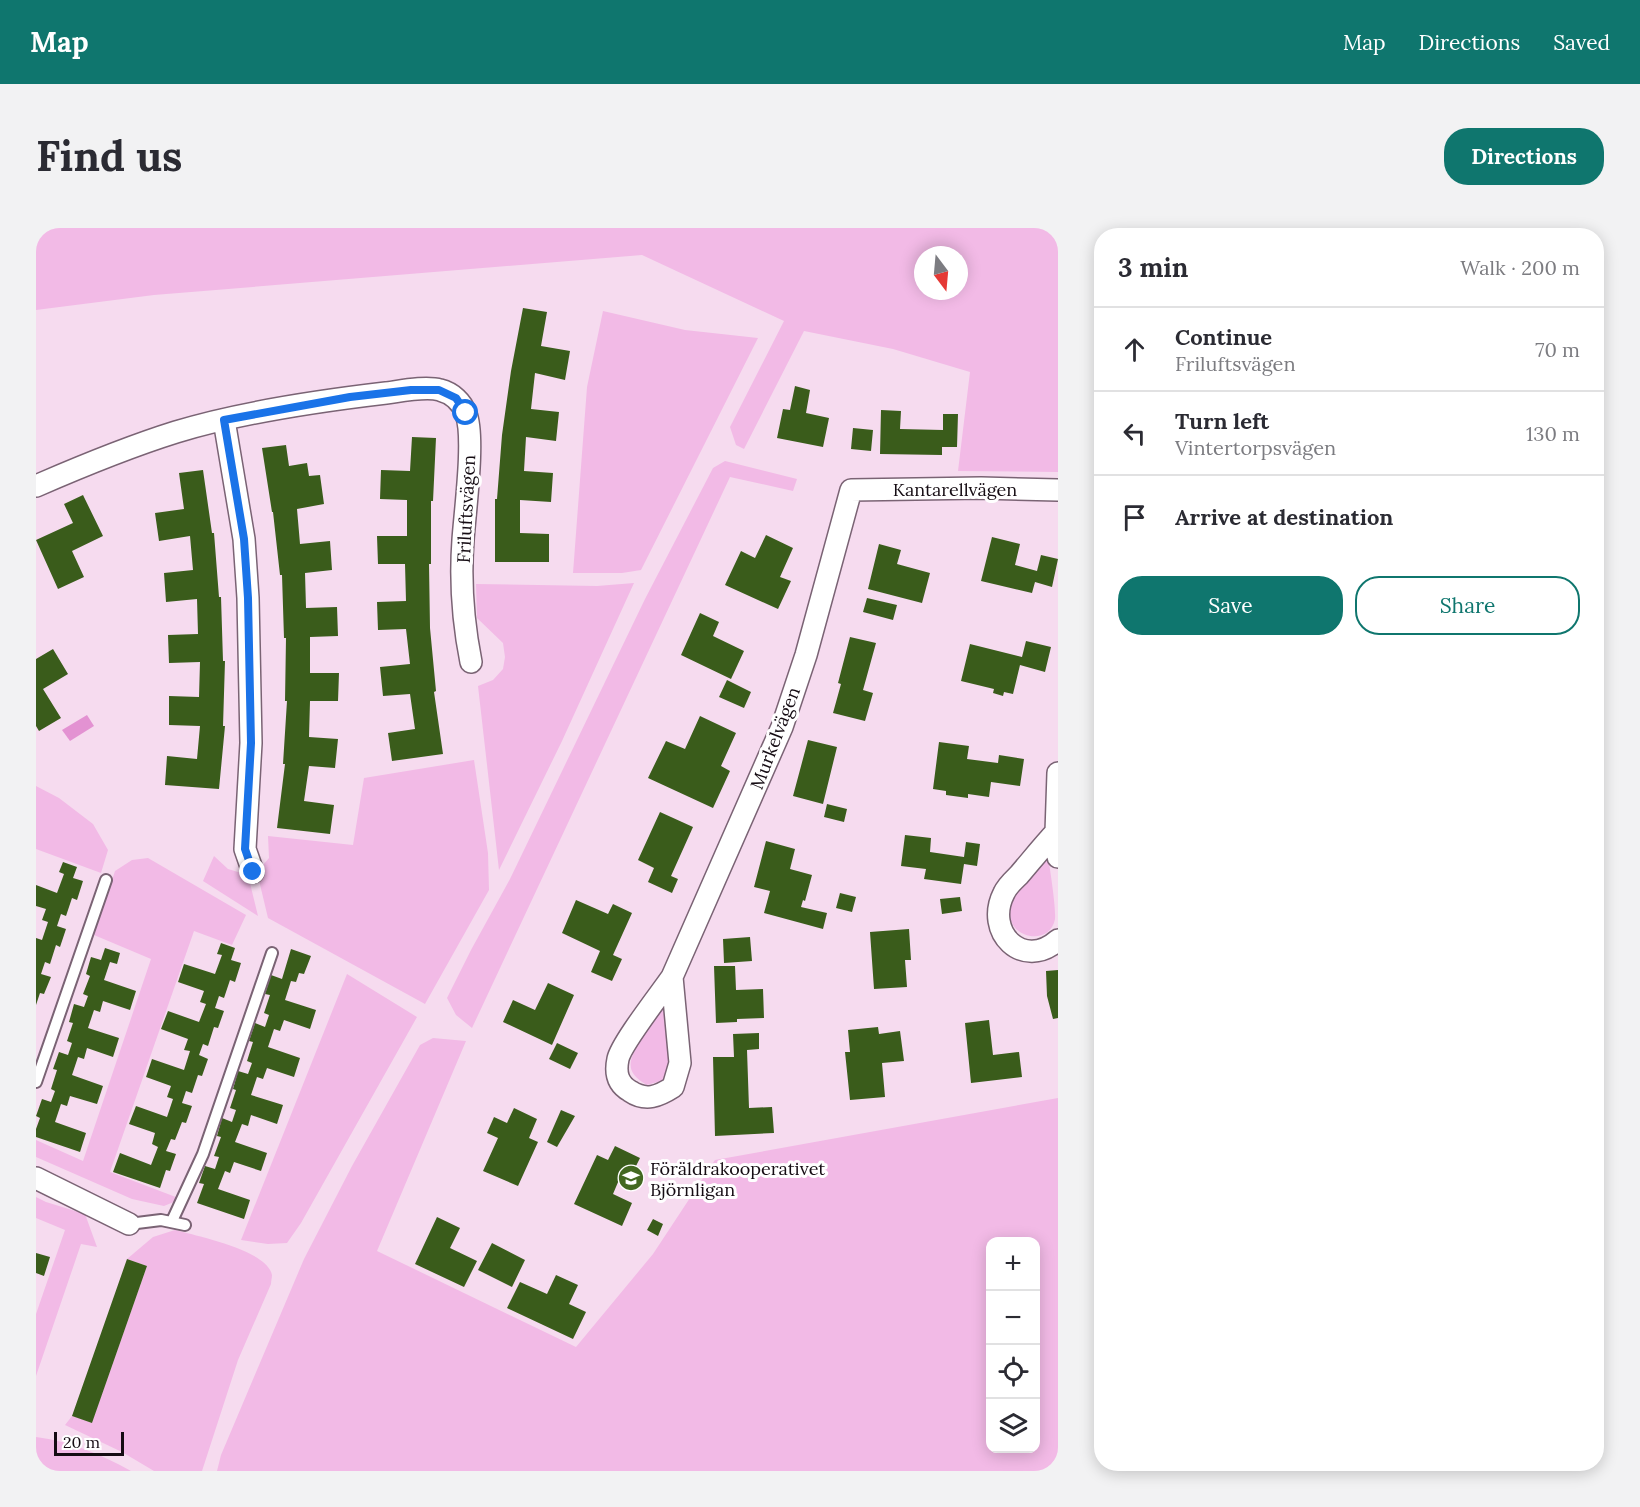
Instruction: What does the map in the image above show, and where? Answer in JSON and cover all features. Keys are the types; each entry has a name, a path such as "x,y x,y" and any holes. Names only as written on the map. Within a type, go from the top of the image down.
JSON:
{"street":[{"name":"Friluftsvägen","path":"36,486 120,451 177,432 224,420 339,399 411,390 439,390 456,398 466,413 470,434 462,592 465,634 471,662"},
{"path":"224,420 244,539 248,598 251,743 245,849 253,872"},
{"name":"Kantarellvägen","path":"851,490 981,488 1058,490"},
{"name":"Murkelvägen","path":"672,977 680,1063 678,1071 673,1087 657,1097 637,1096 622,1086 616,1072 618,1056 672,977 782,727 806,655 851,490"},
{"path":"1058,773 1056,832 1058,857"},
{"path":"1056,832 1004,892 999,909 999,925 1006,940 1019,950 1035,951 1050,947 1058,940"},
{"path":"36,1178 129,1224"}],"lane":[{"path":"36,1082 106,880"},
{"path":"172,1221 203,1154 272,953"},
{"path":"129,1224 172,1221 185,1225"}],"shaded area":[{"path":"36,228 1058,228 1058,472 958,471 970,372 893,349 804,331 744,449 736,445 730,427 784,321 642,255 154,295 36,310"},
{"path":"603,311 685,330 758,338 641,570 622,573 573,573 587,387"},
{"path":"725,461 797,479 793,491 730,477 472,1028 456,1015 447,998 510,879 645,599 713,468"},
{"path":"634,583 562,741 499,870 478,686 493,680 503,669 505,657 503,643 477,618 476,584 597,586"},
{"path":"87,715 94,726 70,741 62,730"},
{"path":"474,760 488,853 489,890 425,1004 268,918 257,872 269,858 268,836 353,845 364,778"},
{"path":"36,786 59,798 93,824 108,850 101,873 36,849"},
{"path":"214,856 228,869 248,875 258,916 203,881"},
{"path":"1045,857 1049,863 1055,919 1052,928 1046,933 1031,936 1017,930 1012,923 1010,907 1022,883"},
{"path":"148,858 246,915 232,945 194,931 110,1172 181,1199 164,1206 132,1199 36,1157 36,1140 83,1161 151,959 94,935 115,871 132,860"},
{"path":"347,974 417,1017 301,1223 287,1243 268,1244 241,1240"},
{"path":"661,1010 668,1011 673,1068 664,1080 647,1085 634,1075 631,1069 632,1058"},
{"path":"433,1038 466,1041 377,1251 576,1347 653,1254 715,1160 1058,1098 1058,1471 217,1471 221,1455 304,1259 352,1166 420,1045"},
{"path":"36,1197 85,1214 97,1247 81,1244 36,1376 36,1314 65,1230 36,1218"},
{"path":"175,1230 245,1251 267,1266 272,1275 271,1284 238,1360 202,1471 154,1471 122,1452 65,1425 72,1416 92,1422 147,1266 127,1259 153,1237"},
{"path":"36,1437 85,1450 131,1471 36,1471"}],"building":[{"path":"523,308 547,312 541,346 570,351 565,380 535,373 531,409 559,412 556,441 526,437 524,471 553,473 551,502 520,500 520,533 549,534 549,562 495,562 495,499 497,499 502,435"},
{"path":"795,386 810,390 806,413 829,418 823,447 777,438 783,409 790,410"},
{"path":"881,410 901,411 900,429 943,430 943,414 958,414 957,447 942,447 942,455 880,454"},
{"path":"853,428 873,430 871,451 851,449"},
{"path":"412,437 436,438 433,501 431,501 431,564 429,564 430,628 436,691 434,692 443,754 392,761 388,733 415,729 410,694 383,696 380,667 410,664 406,629 378,630 377,602 406,601 405,564 378,564 377,536 407,536 407,500 380,499 381,470 410,471"},
{"path":"286,445 289,466 307,463 309,476 320,475 324,504 297,509 300,544 330,541 332,570 305,573 306,608 337,607 338,636 310,637 310,673 339,673 338,701 310,701 309,737 338,739 335,768 309,766 304,801 334,805 330,834 277,828 285,764 283,764 287,701 285,701 286,638 284,638 282,575 280,575 273,512 262,448"},
{"path":"203,470 212,533 214,533 219,597 221,597 223,661 225,661 223,726 225,726 219,789 165,785 167,756 197,759 200,726 169,725 169,696 199,697 200,662 169,663 168,635 198,634 197,599 166,602 164,573 193,570 190,536 159,541 155,513 184,509 179,473"},
{"path":"83,495 103,536 72,551 84,577 58,589 36,540 73,523 64,504"},
{"path":"766,535 793,548 780,577 791,581 778,609 725,585 741,551 755,558"},
{"path":"992,537 1020,544 1015,565 1037,571 1041,555 1058,559 1052,587 1035,582 1032,593 981,581"},
{"path":"879,544 901,550 897,564 930,573 922,603 868,589"},
{"path":"867,598 897,605 893,620 863,612"},
{"path":"700,613 719,622 713,636 744,651 731,679 681,655"},
{"path":"850,637 876,643 863,690 873,693 865,721 833,713"},
{"path":"1026,641 1051,647 1045,672 1020,665 1013,694 1004,692 1003,696 993,693 994,689 961,681 970,644 1022,657"},
{"path":"53,649 68,674 43,689 61,718 39,731 36,726 36,659"},
{"path":"727,680 751,692 744,708 719,697"},
{"path":"700,716 736,733 721,766 730,771 713,808 648,778 666,741 685,749"},
{"path":"808,740 837,747 823,804 793,796"},
{"path":"939,742 969,746 967,759 998,763 999,755 1024,759 1020,786 991,782 989,797 968,794 968,798 946,795 946,791 933,789"},
{"path":"827,804 847,809 844,822 824,817"},
{"path":"660,812 693,827 671,876 678,879 672,893 648,882 654,868 638,860"},
{"path":"905,835 931,838 930,852 964,857 966,842 980,844 977,866 964,864 961,884 924,879 926,869 901,866"},
{"path":"766,841 795,849 790,869 812,875 805,901 803,900 801,907 827,913 823,929 764,913 770,891 754,887"},
{"path":"63,862 77,867 73,878 83,881 77,900 72,898 66,916 61,914 57,926 66,929 60,947 56,945 50,964 45,962 41,974 51,977 44,994 40,993 36,1005 36,938 42,940 48,922 42,920 46,909 36,906 36,885 57,893 64,874 59,872"},
{"path":"840,893 856,897 852,912 836,908"},
{"path":"960,897 962,911 942,914 940,899"},
{"path":"576,900 608,914 613,904 632,913 613,955 622,959 612,981 591,972 600,951 562,933"},
{"path":"909,929 911,960 905,960 907,987 874,989 870,932"},
{"path":"750,937 752,961 724,963 723,939"},
{"path":"221,943 235,948 231,960 241,963 235,982 230,980 224,998 219,996 215,1008 224,1011 218,1028 214,1027 208,1046 203,1044 199,1055 208,1059 202,1076 198,1075 192,1093 186,1091 182,1103 192,1106 186,1123 182,1122 175,1140 171,1139 166,1151 176,1154 170,1171 166,1170 160,1188 113,1172 120,1153 151,1165 158,1147 152,1144 155,1133 129,1124 136,1106 167,1117 173,1099 167,1097 171,1086 146,1077 152,1059 184,1070 190,1051 184,1050 188,1039 161,1029 168,1011 199,1022 206,1004 200,1002 204,991 178,982 184,964 215,974 222,955 217,954"},
{"path":"105,948 120,953 117,964 110,962 104,980 136,991 130,1010 103,1001 100,1012 94,1010 88,1028 119,1038 113,1057 87,1048 84,1059 78,1057 72,1075 103,1086 97,1104 70,1096 67,1106 61,1104 55,1122 86,1133 80,1152 36,1137 40,1118 36,1116 42,1099 51,1102 55,1091 51,1089 57,1070 53,1069 59,1052 68,1055 72,1043 67,1041 73,1023 69,1022 74,1004 84,1007 88,996 83,994 90,976 86,974 91,957 101,960"},
{"path":"291,949 311,956 304,974 299,973 296,982 291,981 285,1000 316,1010 310,1029 284,1020 280,1031 274,1029 268,1047 300,1058 294,1077 267,1068 263,1079 257,1077 251,1095 283,1105 277,1124 251,1115 248,1126 242,1124 235,1142 267,1153 261,1171 234,1162 230,1173 225,1171 218,1189 250,1200 244,1219 197,1203 204,1184 199,1183 205,1166 215,1169 219,1157 214,1156 221,1137 217,1136 222,1118 232,1122 236,1110 230,1108 236,1090 233,1089 238,1071 248,1074 252,1063 247,1061 253,1042 249,1041 255,1023 265,1027 269,1015 264,1013 270,995 265,994 271,975 282,979"},
{"path":"714,966 735,966 736,990 763,989 764,1018 737,1019 737,1022 716,1023"},
{"path":"1058,970 1058,1018 1053,1019 1047,996 1046,971"},
{"path":"548,983 574,995 552,1045 503,1022 513,1000 535,1010"},
{"path":"989,1020 993,1055 1019,1052 1022,1077 971,1083 965,1023"},
{"path":"878,1027 879,1034 900,1031 904,1061 882,1063 885,1097 850,1100 845,1052 850,1052 848,1030"},
{"path":"759,1033 759,1049 747,1050 749,1108 772,1107 774,1133 715,1136 713,1057 734,1057 733,1034"},
{"path":"557,1043 578,1053 570,1069 549,1059"},
{"path":"514,1108 537,1119 529,1138 538,1142 518,1186 483,1171 498,1138 487,1133 494,1117 507,1123"},
{"path":"561,1110 575,1116 557,1147 547,1142"},
{"path":"615,1146 640,1158 633,1172 624,1168 613,1194 632,1203 622,1226 574,1204 597,1155 608,1160"},
{"path":"437,1217 460,1228 450,1248 477,1261 464,1287 415,1264"},
{"path":"653,1219 663,1224 658,1236 647,1230"},
{"path":"492,1243 525,1260 512,1287 478,1270"},
{"path":"36,1253 50,1257 44,1276 36,1273"},
{"path":"127,1259 147,1266 92,1423 72,1416"},
{"path":"556,1275 578,1285 569,1304 586,1312 573,1339 507,1308 520,1282 547,1294"}],"place":[{"name":"Föräldrakooperativet Björnligan","path":"631,1178"}],"route":[{"path":"253,872 245,849 251,743 251,649 248,598 244,539 224,420 350,397 411,390 439,390 456,398 466,413"}]}
